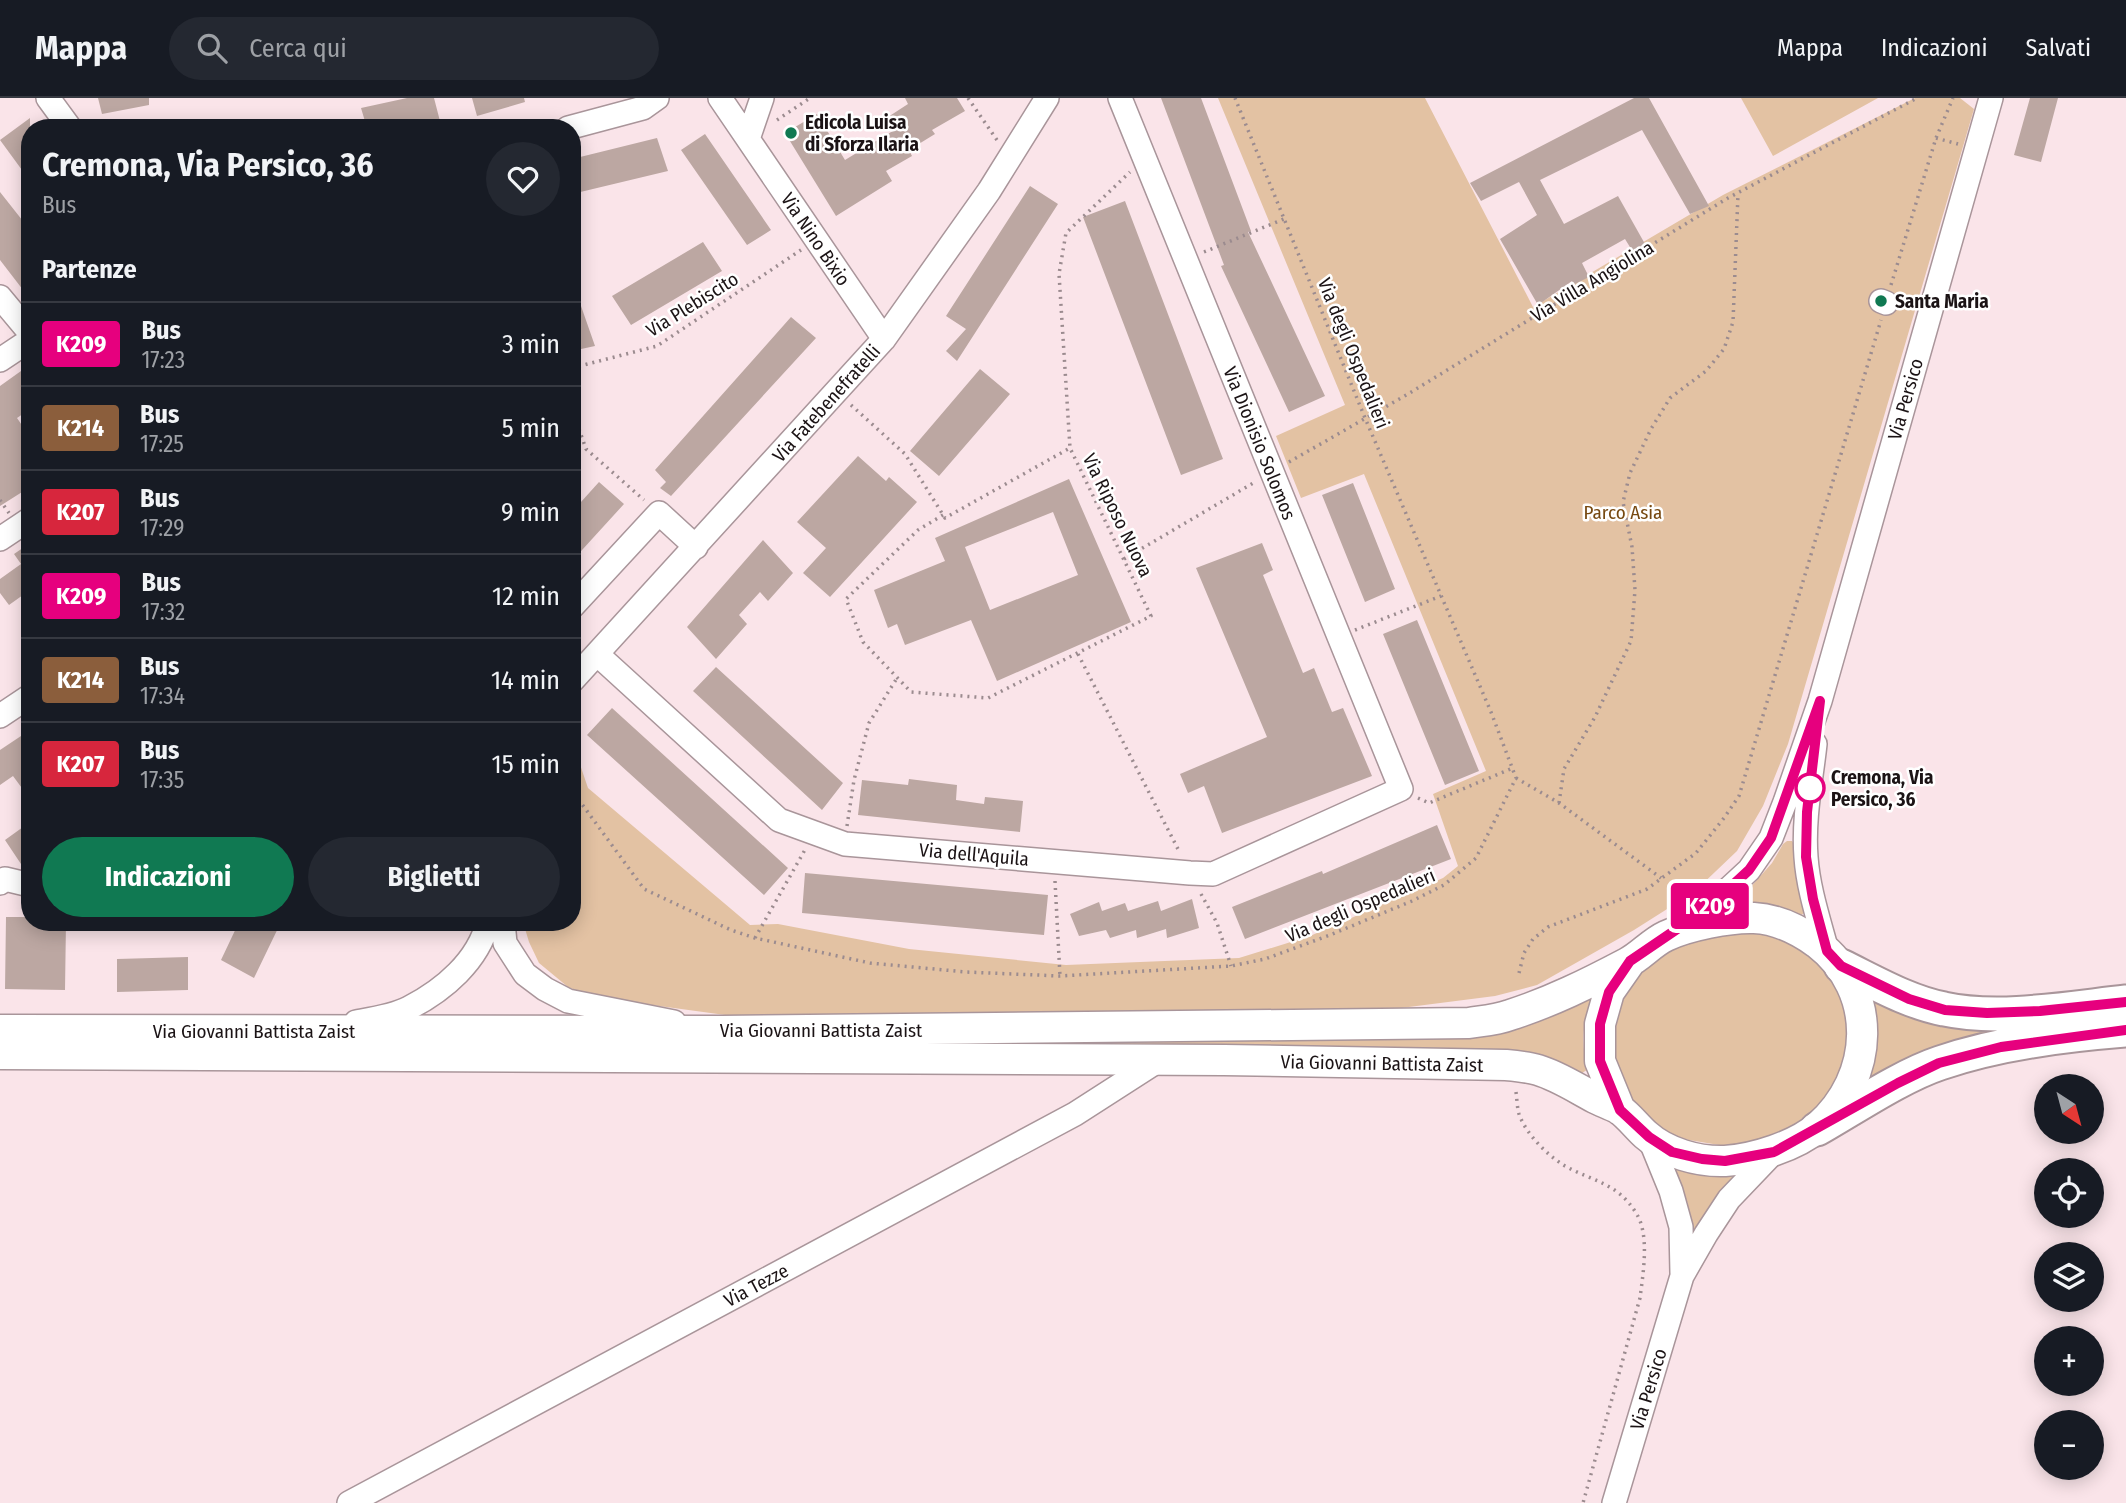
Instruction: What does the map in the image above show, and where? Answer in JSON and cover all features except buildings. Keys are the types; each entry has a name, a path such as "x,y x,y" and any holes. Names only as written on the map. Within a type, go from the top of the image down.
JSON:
{"highway":[{"name":"Via Giovanni Battista Zaist","path":"1834,958 1909,999 1945,1010 1987,1013 2126,1002"},
{"name":"Via Giovanni Battista Zaist","path":"1817,1129 1939,1063 2001,1047 2126,1030"}],"main road":[{"name":"Via Giovanni Battista Zaist","path":"0,1030 722,1031 1469,1023 1508,1016 1563,995 1630,961 1665,936 1712,922 1754,918 1788,926 1805,934 1834,958 1857,996 1862,1020 1862,1049 1854,1079 1842,1103 1817,1129 1774,1152 1725,1161 1672,1152 1649,1137 1620,1110 1557,1077 1536,1069 1507,1065 1159,1060 0,1054"},
{"name":"Via Giovanni Battista Zaist","path":"1620,1110 1600,1061 1600,1024 1609,992 1630,961"}],"street":[{"path":"48,98 63,119"},
{"path":"581,125 643,108 657,98"},
{"name":"Via Nino Bixio","path":"720,98 884,339"},
{"path":"748,139 762,98"},
{"name":"Via Fatebenefratelli","path":"581,670 598,655 884,339 989,191 1047,98"},
{"name":"Via Dionisio Solomos","path":"1120,98 1401,789"},
{"name":"Via Persico","path":"1665,936 1708,908 1739,880 1771,838 1820,701 1990,98"},
{"path":"0,297 21,322"},
{"path":"0,360 21,346"},
{"path":"581,597 659,513 696,547"},
{"path":"0,540 21,525"},
{"name":"Via dell'Aquila","path":"598,655 779,820 845,844 1213,874 1401,789"},
{"name":"Via Persico","path":"1820,701 1807,812 1806,857 1813,899 1834,958"},
{"path":"0,716 21,702"},
{"path":"2,879 21,884"},
{"path":"296,1031 373,1019 408,1009 445,985 465,967 486,931"},
{"path":"504,931 505,943 525,974 568,1001 722,1031"},
{"name":"Via Tezze","path":"349,1503 1075,1114 1159,1060"},
{"name":"Via Persico","path":"1649,1137 1671,1191 1681,1227 1682,1276"},
{"name":"Via Persico","path":"1614,1503 1682,1276 1729,1199 1774,1152"}],"path":[{"path":"748,139 810,98"},
{"path":"968,98 1008,157"},
{"name":"Via degli Ospedalieri","path":"581,803 644,889 731,930 755,938 870,963 966,972 1060,976 1231,966 1265,959 1329,935 1444,885 1476,858 1516,778 1513,768 1365,418 1235,98"},
{"name":"Via Villa Angiolina","path":"1124,559 1738,194 1917,98"},
{"path":"1519,973 1524,953 1534,939 1548,927 1647,889 1696,853 1739,796 1883,302 1936,138 1953,98"},
{"path":"1070,448 1059,274 1066,233 1144,158"},
{"path":"1559,803 1564,769 1595,717 1631,641 1635,590 1632,547 1623,502 1630,473 1651,429 1670,398 1706,371 1724,349 1733,322 1738,194"},
{"path":"1186,260 1284,219"},
{"name":"Via Plebiscito","path":"581,366 657,346 816,240"},
{"path":"835,393 905,454 943,515"},
{"path":"581,435 586,449 659,513"},
{"name":"Via Riposo Nuova","path":"1070,448 1151,615 988,698 911,692 863,642 846,598 918,530 943,515 945,518 1070,448"},
{"path":"1339,636 1441,596"},
{"path":"1077,653 1217,923 1231,966"},
{"path":"845,844 854,780 869,723 897,678"},
{"path":"1401,789 1429,803 1513,768"},
{"path":"1516,778 1559,803 1661,878"},
{"path":"755,938 814,833"},
{"path":"1054,861 1060,976"},
{"path":"1516,1092 1518,1112 1526,1127 1547,1153 1566,1166 1614,1188 1638,1214 1642,1230 1644,1266 1640,1298 1583,1503"}],"green space":[{"name":"Parco Asia","path":"1218,98 1425,98 1533,307 1723,195 1915,98 1960,98 1974,109 1788,744 1763,806 1737,851 1694,892 1634,930 1537,985 1495,996 1354,1014 740,1017 593,997 568,987 539,963 526,931 581,931 581,767 588,788 750,925 778,924 909,949 1066,965 1239,958 1310,936 1443,878 1458,866 1433,794 1486,771 1364,474 1301,498 1276,436 1345,405"},
{"path":"1741,98 1878,98 1773,156"},
{"path":"1787,841 1794,844 1794,866 1806,912 1801,915 1777,907 1744,905 1740,899 1772,863"},
{"path":"1755,929 1799,944 1830,974 1845,1002 1851,1021 1842,1075 1830,1095 1807,1120 1769,1140 1725,1146 1677,1138 1657,1125 1632,1101 1615,1058 1616,1026 1623,998 1641,970 1671,947 1713,932"},
{"path":"1862,982 2031,1021 1860,1090 1878,1028"},
{"path":"1591,995 1584,1035 1587,1070 1582,1073 1549,1058 189,1042 1474,1037"},
{"path":"1666,1156 1754,1167 1689,1251 1688,1204"}],"bus line":[{"name":"K209","path":"2126,1002 2040,1011 1987,1013 1945,1010 1909,999 1841,966 1827,951 1813,899 1806,857 1807,812 1820,701 1771,838 1749,870 1708,908 1630,961 1609,992 1600,1024 1600,1061 1620,1110 1649,1137 1672,1152 1725,1161 1774,1152 1939,1063 2001,1047 2126,1030"}],"place":[{"name":"Edicola Luisa di Sforza Ilaria","path":"791,133"},
{"name":"Santa Maria","path":"1881,301"},
{"name":"Cremona, Via Persico, 36","path":"1810,788"}]}
